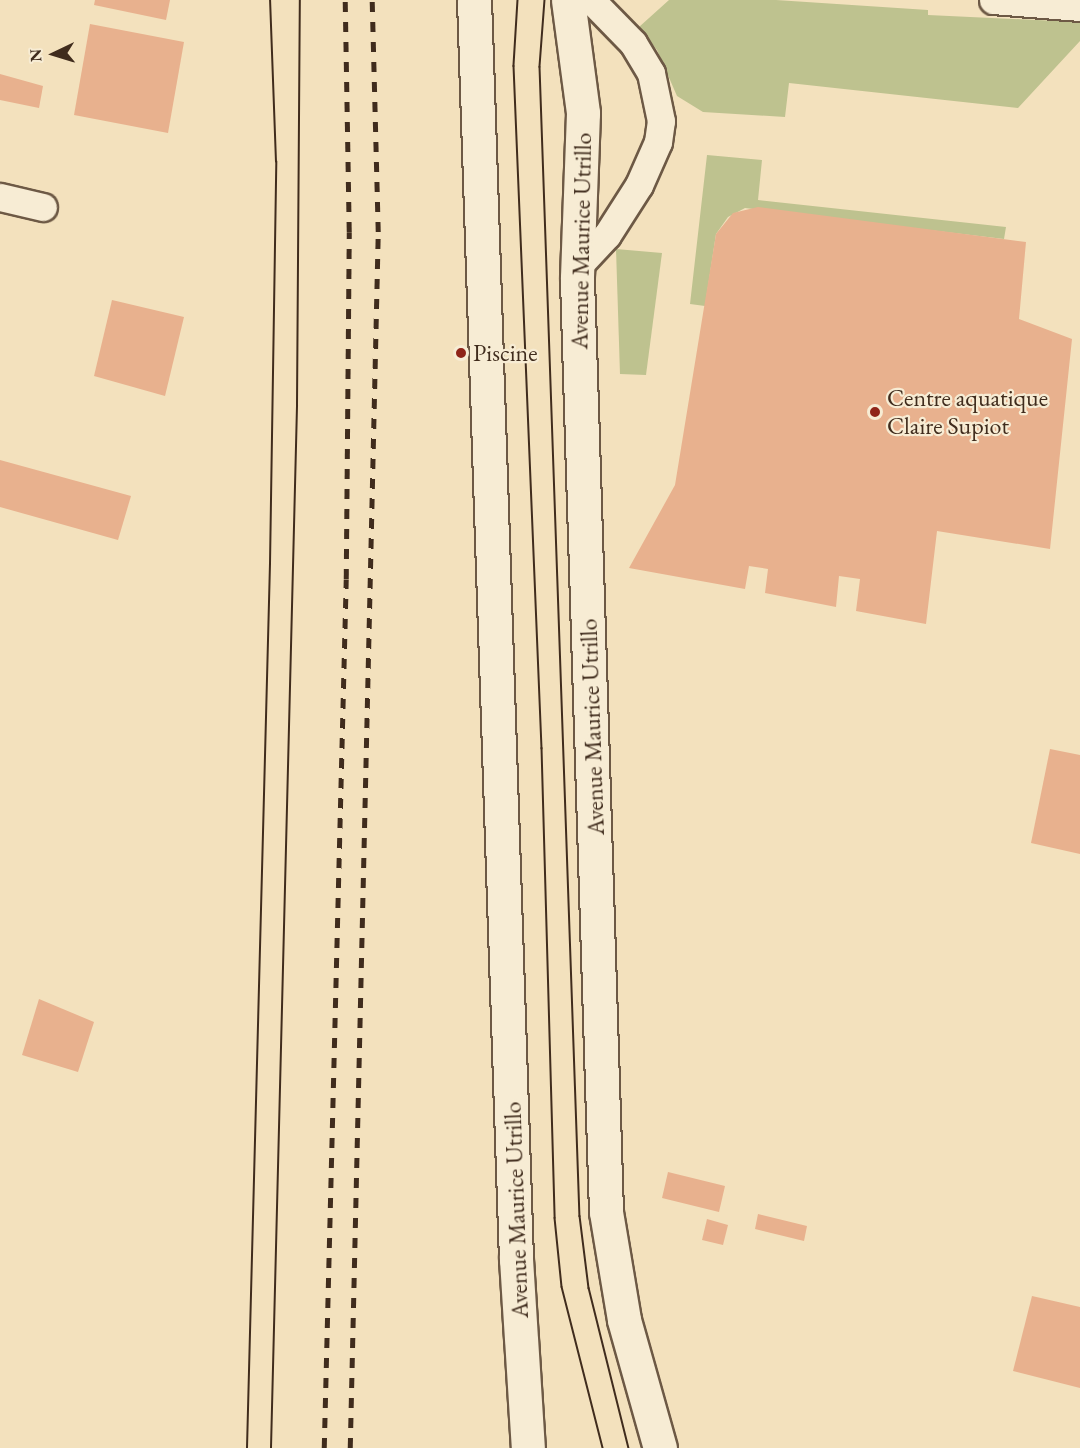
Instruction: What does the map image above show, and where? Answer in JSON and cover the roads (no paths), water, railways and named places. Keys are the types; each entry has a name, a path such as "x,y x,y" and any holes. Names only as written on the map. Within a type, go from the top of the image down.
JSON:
{"street":[{"name":"Avenue Maurice Utrillo","path":"474,0 516,1259 528,1448"},
{"name":"Avenue Maurice Utrillo","path":"567,0 583,113 578,266 606,1212 624,1320 660,1448"}],"lane":[{"path":"578,266 607,235 639,186 658,142 661,121 651,73 633,43 591,0"},
{"path":"993,0 1080,7"},
{"path":"0,197 43,207"}],"tram line":[{"path":"247,1448 270,564 276,162 270,0"},
{"path":"271,1448 297,405 300,0"},
{"path":"518,0 514,66 542,748 555,1218 562,1287 603,1448"},
{"path":"545,0 540,67 580,1216 589,1288 629,1448"}],"railway":[{"path":"324,1448 346,579 349,232 345,0"},
{"path":"350,1448 378,232 372,0"}],"place":[{"name":"Piscine","path":"461,353"},
{"name":"Centre aquatique Claire Supiot","path":"875,412"}]}
